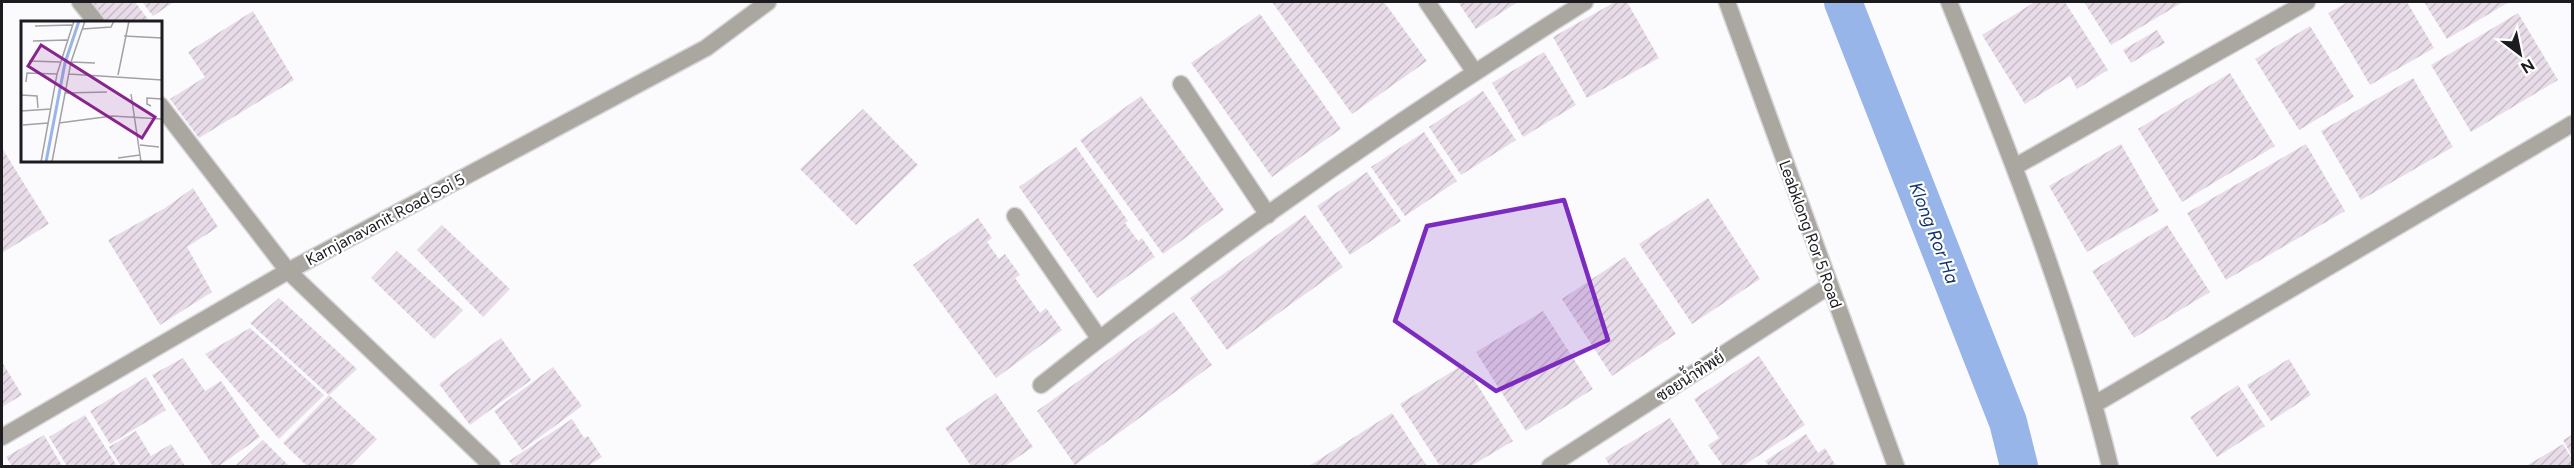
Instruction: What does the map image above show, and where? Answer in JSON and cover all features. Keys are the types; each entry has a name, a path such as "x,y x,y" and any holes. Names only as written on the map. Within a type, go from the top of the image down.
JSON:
{"street":[{"path":"80,2 95,21"},
{"name":"Karnjanavanit Road Soi 5","path":"2,437 288,271 706,48 768,2"},
{"path":"1427,2 1474,71"},
{"path":"1041,385 1100,338 1268,214 1474,71 1585,2"},
{"name":"Leabklong Ror 5 Road","path":"1727,2 1896,466"},
{"path":"1949,2 2016,166 2095,404 2110,466"},
{"path":"2016,166 2307,2"},
{"path":"1181,84 1268,214"},
{"path":"162,108 288,271 492,466"},
{"path":"2095,404 2572,124"},
{"path":"1015,216 1100,338"},
{"name":"ซอยน้ำทิพย์","path":"1550,466 1829,286"}],"highlighted area":[{"path":"1564,200 1608,340 1496,391 1395,321 1427,226"}],"building":[{"path":"92,2 135,2 149,21 106,21"},
{"path":"142,2 174,2 153,16"},
{"path":"1272,2 1384,2 1427,61 1352,114"},
{"path":"1458,2 1518,2 1476,29"},
{"path":"1615,2 1627,2 1659,58 1587,98 1553,37"},
{"path":"2035,2 2065,2 2108,70 2077,89 2070,76 2025,104 1982,35"},
{"path":"2084,2 2183,2 2111,45"},
{"path":"2348,2 2407,2 2434,48 2370,85 2328,13"},
{"path":"2424,2 2509,2 2447,39"},
{"path":"253,11 294,80 199,138 170,99 205,77 188,52"},
{"path":"2518,13 2558,80 2471,132 2431,65"},
{"path":"1260,14 1341,129 1272,177 1191,63"},
{"path":"2310,26 2354,97 2299,130 2255,59"},
{"path":"2157,30 2165,43 2131,63 2123,50"},
{"path":"1544,52 1576,105 1523,137 1492,83"},
{"path":"2230,73 2275,146 2182,202 2138,129"},
{"path":"2413,78 2453,147 2361,200 2321,131"},
{"path":"1483,91 1516,140 1461,175 1429,127"},
{"path":"1141,96 1224,210 1163,254 1080,140"},
{"path":"863,109 918,165 856,225 800,169"},
{"path":"1424,132 1457,181 1405,216 1371,167"},
{"path":"2121,144 2159,211 2087,252 2049,186"},
{"path":"2306,144 2345,211 2226,280 2187,213"},
{"path":"1076,147 1128,221 1125,223 1138,241 1142,238 1155,257 1097,298 1019,187"},
{"path":"2,148 49,224 2,253"},
{"path":"1367,172 1401,221 1350,255 1317,206"},
{"path":"193,188 218,227 187,247 212,292 160,325 108,240 165,208"},
{"path":"1708,198 1760,279 1692,324 1639,244"},
{"path":"1305,215 1343,267 1227,350 1190,298"},
{"path":"978,218 992,238 987,242 999,259 1005,254 1020,275 1015,278 1040,313 1046,308 1062,330 996,378 913,265"},
{"path":"442,225 510,289 483,317 417,250"},
{"path":"2167,225 2210,292 2134,338 2092,271"},
{"path":"397,251 463,310 434,339 371,278"},
{"path":"1625,257 1676,334 1612,376 1562,299"},
{"path":"279,298 357,369 329,395 250,323"},
{"path":"1543,311 1593,389 1526,431 1476,352"},
{"path":"1174,312 1212,365 1075,465 1037,411"},
{"path":"250,328 324,395 279,439 205,354"},
{"path":"501,338 531,380 470,425 439,384"},
{"path":"1759,356 1805,425 1743,466 1723,466 1708,445 1719,438 1694,399"},
{"path":"183,358 205,391 221,381 260,437 219,466 213,466 152,375"},
{"path":"2289,359 2311,395 2271,421 2247,385"},
{"path":"2,362 22,395 2,407"},
{"path":"1464,364 1513,441 1471,466 1440,466 1400,404"},
{"path":"553,367 582,406 522,450 494,411"},
{"path":"146,377 166,410 110,444 90,411"},
{"path":"2238,385 2265,426 2217,457 2190,417"},
{"path":"996,393 1033,447 1005,466 971,466 945,428"},
{"path":"329,395 377,439 351,466 307,466 283,443"},
{"path":"1392,413 1427,466 1309,466"},
{"path":"85,415 117,466 67,466 49,437"},
{"path":"1670,418 1701,466 1610,466 1605,458"},
{"path":"572,419 584,438 588,436 602,457 588,466 513,466 509,461"},
{"path":"136,431 151,456 171,444 185,466 121,466 109,447"},
{"path":"1806,434 1818,453 1825,448 1836,466 1769,466 1765,461"},
{"path":"44,435 62,466 12,466 6,457"},
{"path":"2572,435 2572,456 2563,440"},
{"path":"263,440 289,466 235,466"},
{"path":"2563,444 2572,459 2572,466 2526,466"}],"waterway":[{"name":"Klong Ror Ha","path":"1843,2 2008,422 2019,466"}]}
